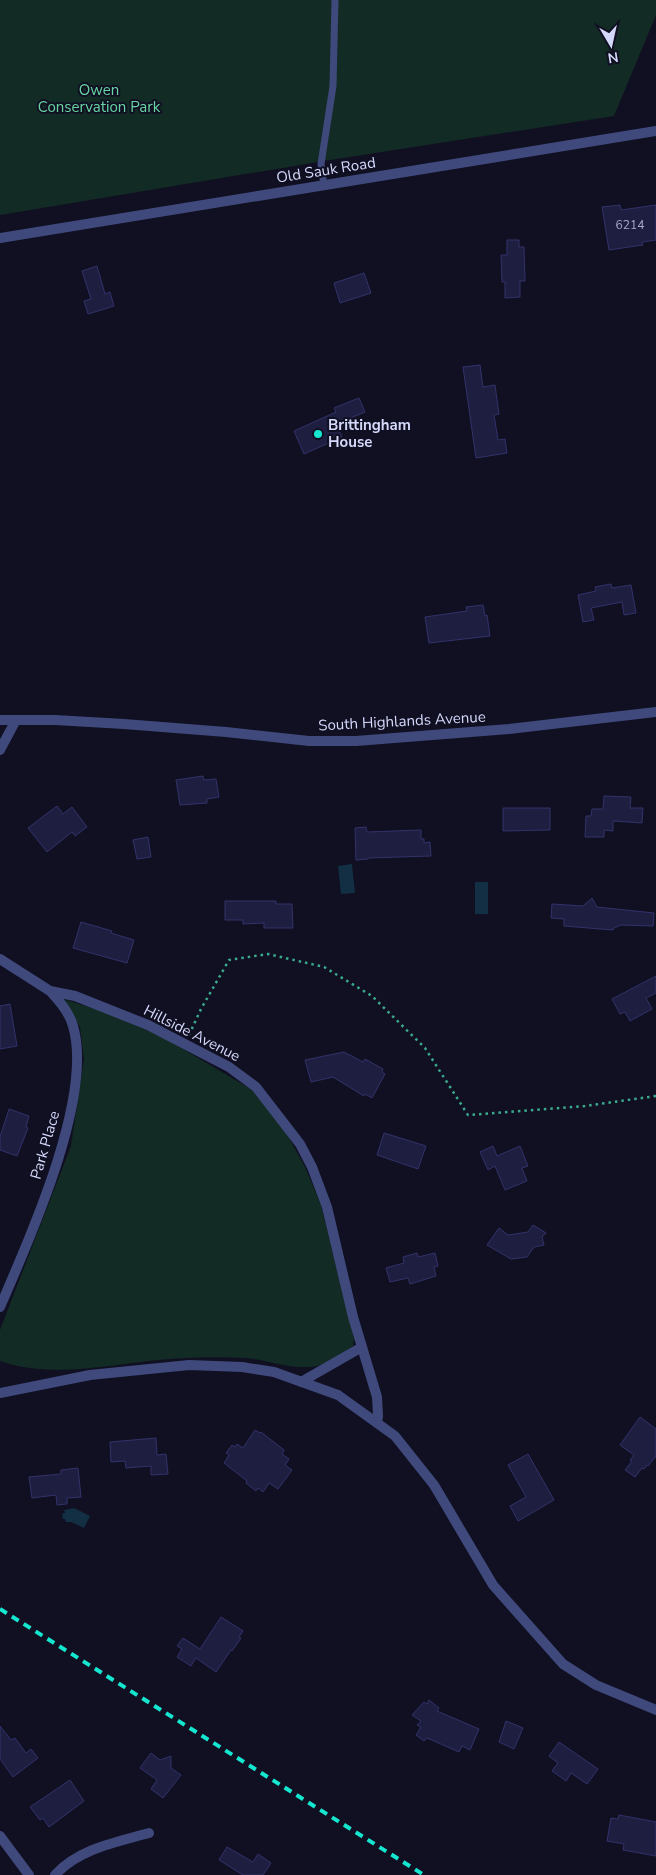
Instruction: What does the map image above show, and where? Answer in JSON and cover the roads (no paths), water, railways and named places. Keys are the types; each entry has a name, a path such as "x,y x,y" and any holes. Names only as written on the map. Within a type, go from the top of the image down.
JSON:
{"street":[{"name":"Old Sauk Road","path":"0,238 656,131"},
{"name":"South Highlands Avenue","path":"0,720 133,725 309,741 356,742 509,730 656,712"},
{"path":"0,750 16,720"},
{"name":"Hillside Avenue","path":"0,959 50,991 75,996 148,1025 230,1066 256,1087 300,1144 312,1167 327,1207 376,1397 377,1423"},
{"name":"Park Place","path":"0,1307 54,1172 69,1119 77,1077 77,1050 73,1026 64,1007 50,991"},
{"path":"301,1382 362,1347"},
{"path":"0,1393 90,1375 168,1366 242,1367 274,1372 338,1395 395,1436 434,1485 493,1586 563,1664 596,1685 656,1710"},
{"path":"55,1875 78,1858 94,1850 149,1834"},
{"path":"0,1836 29,1875"}],"lane":[{"path":"324,185 321,164 333,86 335,0"}],"water":[{"path":"352,864 355,893 341,894 338,866"},
{"path":"475,882 488,882 488,914 475,914"},
{"path":"74,1508 90,1516 84,1528 71,1522 66,1522 63,1519 62,1514 65,1513 64,1510"}],"railway":[{"path":"0,1609 424,1875"}],"place":[{"name":"Brittingham House","path":"318,434"}],"park label":[{"name":"Owen Conservation Park","path":"99,98"}]}
